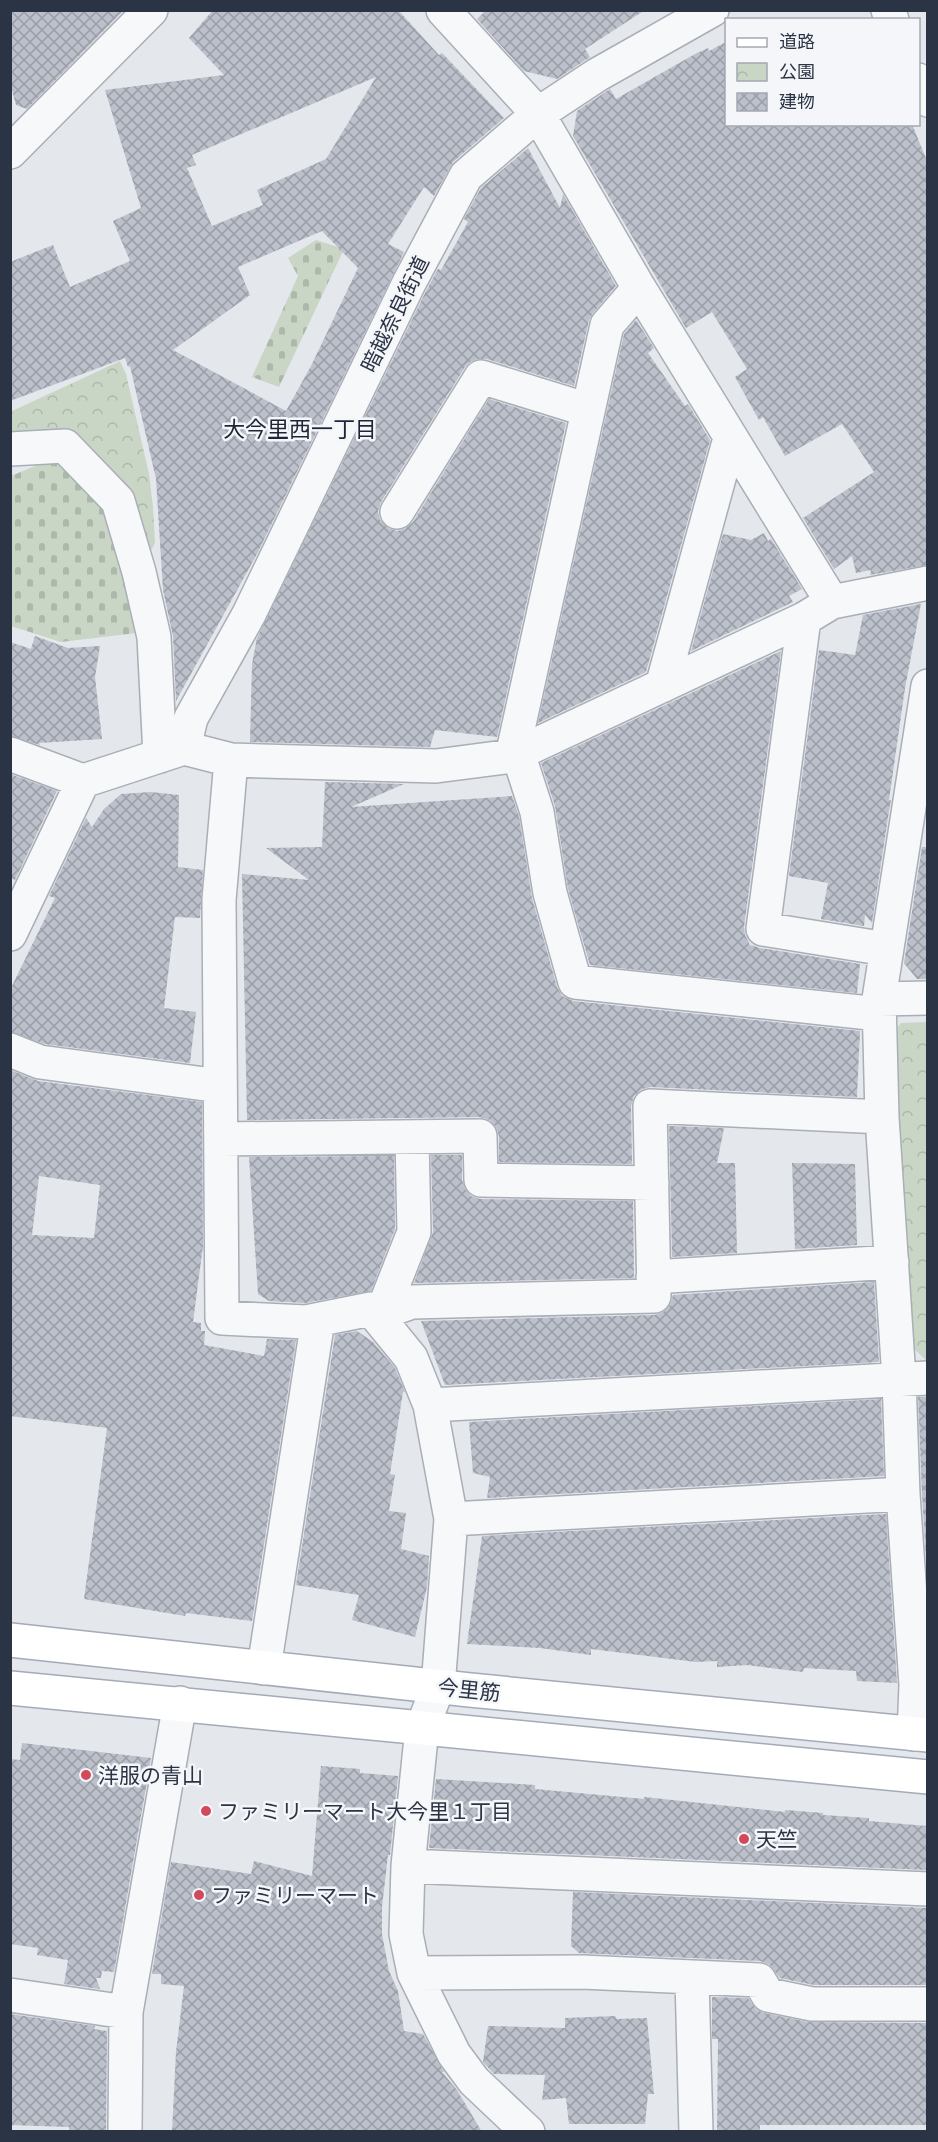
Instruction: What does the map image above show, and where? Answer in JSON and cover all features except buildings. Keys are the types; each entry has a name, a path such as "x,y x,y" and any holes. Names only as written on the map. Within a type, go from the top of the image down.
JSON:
{"main road":[{"name":"今里筋","path":"10,1640 438,1687 921,1734"},
{"name":"今里筋","path":"10,1688 927,1778"}],"street":[{"path":"10,152 151,10"},
{"path":"443,10 538,114 639,288 832,602"},
{"name":"暗越奈良街道","path":"178,741 249,614 409,283 466,176 538,114 597,75 712,10"},
{"path":"920,84 927,100"},
{"path":"639,288 607,325 515,754 537,812 550,893 575,982 879,1006 927,998"},
{"path":"397,512 481,377 588,410"},
{"path":"662,686 730,438"},
{"path":"10,449 65,446 118,501 139,572 178,741"},
{"path":"10,934 83,781 178,741 231,760 436,766 515,754 804,619 832,602 927,583"},
{"path":"804,619 763,929 886,949"},
{"path":"921,1734 903,1494 913,1379 892,1262 882,1117 879,1006 927,686"},
{"path":"10,754 83,781"},
{"path":"231,760 219,900 222,1318 306,1322 371,1309 378,1314 411,1358 430,1405 451,1520 438,1687 422,1728 408,1866 406,1934 414,1973 454,2054 474,2081 528,2132"},
{"path":"10,1050 40,1062 220,1086"},
{"path":"378,1314 412,1302 654,1296 650,1106 882,1117"},
{"path":"222,1139 480,1136 481,1180 652,1183"},
{"path":"378,1314 414,1232 412,1137"},
{"path":"653,1277 892,1262"},
{"path":"264,1668 318,1320"},
{"path":"430,1405 913,1379"},
{"path":"451,1520 903,1494"},
{"path":"125,2132 126,2012 180,1703"},
{"path":"408,1866 927,1889"},
{"path":"414,1973 582,1972 759,1980 768,1995 812,2004 927,2004"},
{"path":"692,1978 696,2132"},
{"path":"10,1995 126,2012"}],"green space":[{"path":"316,240 344,249 279,387 252,377 298,276 288,258"},
{"path":"120,361 126,374 149,474 155,543 147,557 68,439 11,442 10,412"},
{"path":"52,459 107,509 137,633 61,642 11,626 11,476"},
{"path":"927,1022 927,1361 913,1348 890,1037 901,1023"}],"place":[{"name":"洋服の青山","path":"86,1775"},
{"name":"ファミリーマート大今里１丁目","path":"206,1811"},
{"name":"天竺","path":"744,1839"},
{"name":"ファミリーマート","path":"199,1895"}],"district":[{"name":"大今里西一丁目","path":"300,429"}]}
